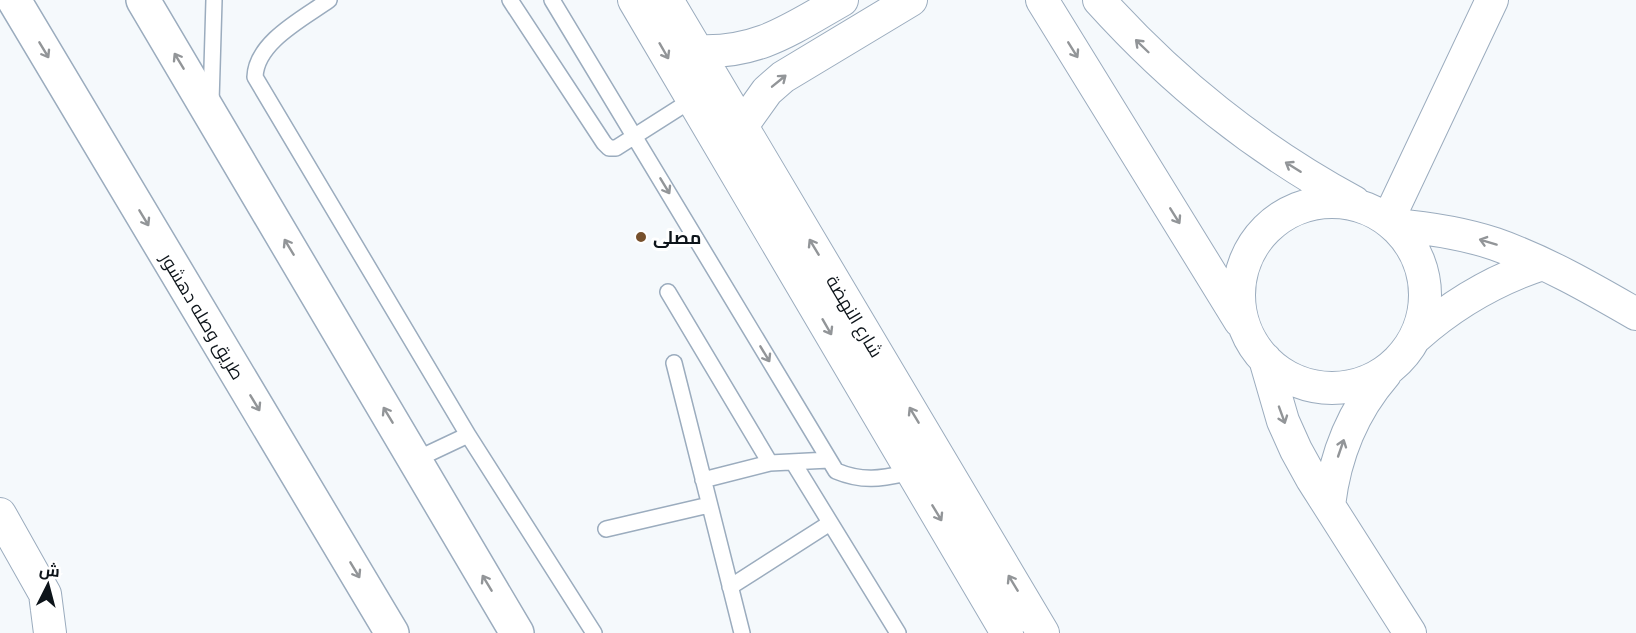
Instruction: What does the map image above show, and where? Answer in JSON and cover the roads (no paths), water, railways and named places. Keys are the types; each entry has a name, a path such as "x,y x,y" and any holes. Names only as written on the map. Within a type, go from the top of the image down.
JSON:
{"main road":[{"name":"طريق وصله دهشور","path":"14,0 392,633"},
{"path":"143,0 517,633"}],"street":[{"name":"شارع النهضة","path":"634,0 693,99 730,133 1031,629"},
{"name":"شارع النهضة","path":"667,0 697,51 730,133 912,472 1007,633"},
{"path":"697,51 730,51 763,43 842,0"},
{"path":"730,133 767,91 783,77 911,0"},
{"path":"1042,0 1254,345 1265,359 1293,379 1326,388 1359,384 1376,378 1390,368"},
{"path":"1099,0 1164,68 1238,129 1277,157 1381,217 1408,240 1418,258 1424,278 1426,298 1423,318 1416,337"},
{"path":"1381,217 1492,0"},
{"path":"1246,330 1240,313 1241,277 1250,253 1265,231 1286,215 1310,205 1345,203 1381,217 1470,237 1503,247 1542,264 1636,314"},
{"path":"1329,506 1336,463 1343,442 1363,403 1416,337 1448,310 1484,288 1542,264"},
{"path":"1265,359 1273,390 1292,441 1312,479 1410,633"},
{"path":"0,514 45,594 50,633"}],"lane":[{"path":"210,114 214,0"},
{"path":"329,0 266,47 255,68 255,77 468,435 594,633"},
{"path":"510,0 604,144 609,148 616,148 693,99"},
{"path":"552,0 836,471 859,479 879,479 912,472"},
{"path":"668,292 771,463"},
{"path":"674,363 742,633"},
{"path":"415,460 468,435"},
{"path":"703,480 771,463 829,460"},
{"path":"793,462 898,633"},
{"path":"606,529 710,506"},
{"path":"730,586 830,523"}],"place":[{"name":"مصلى","path":"641,237"}]}
